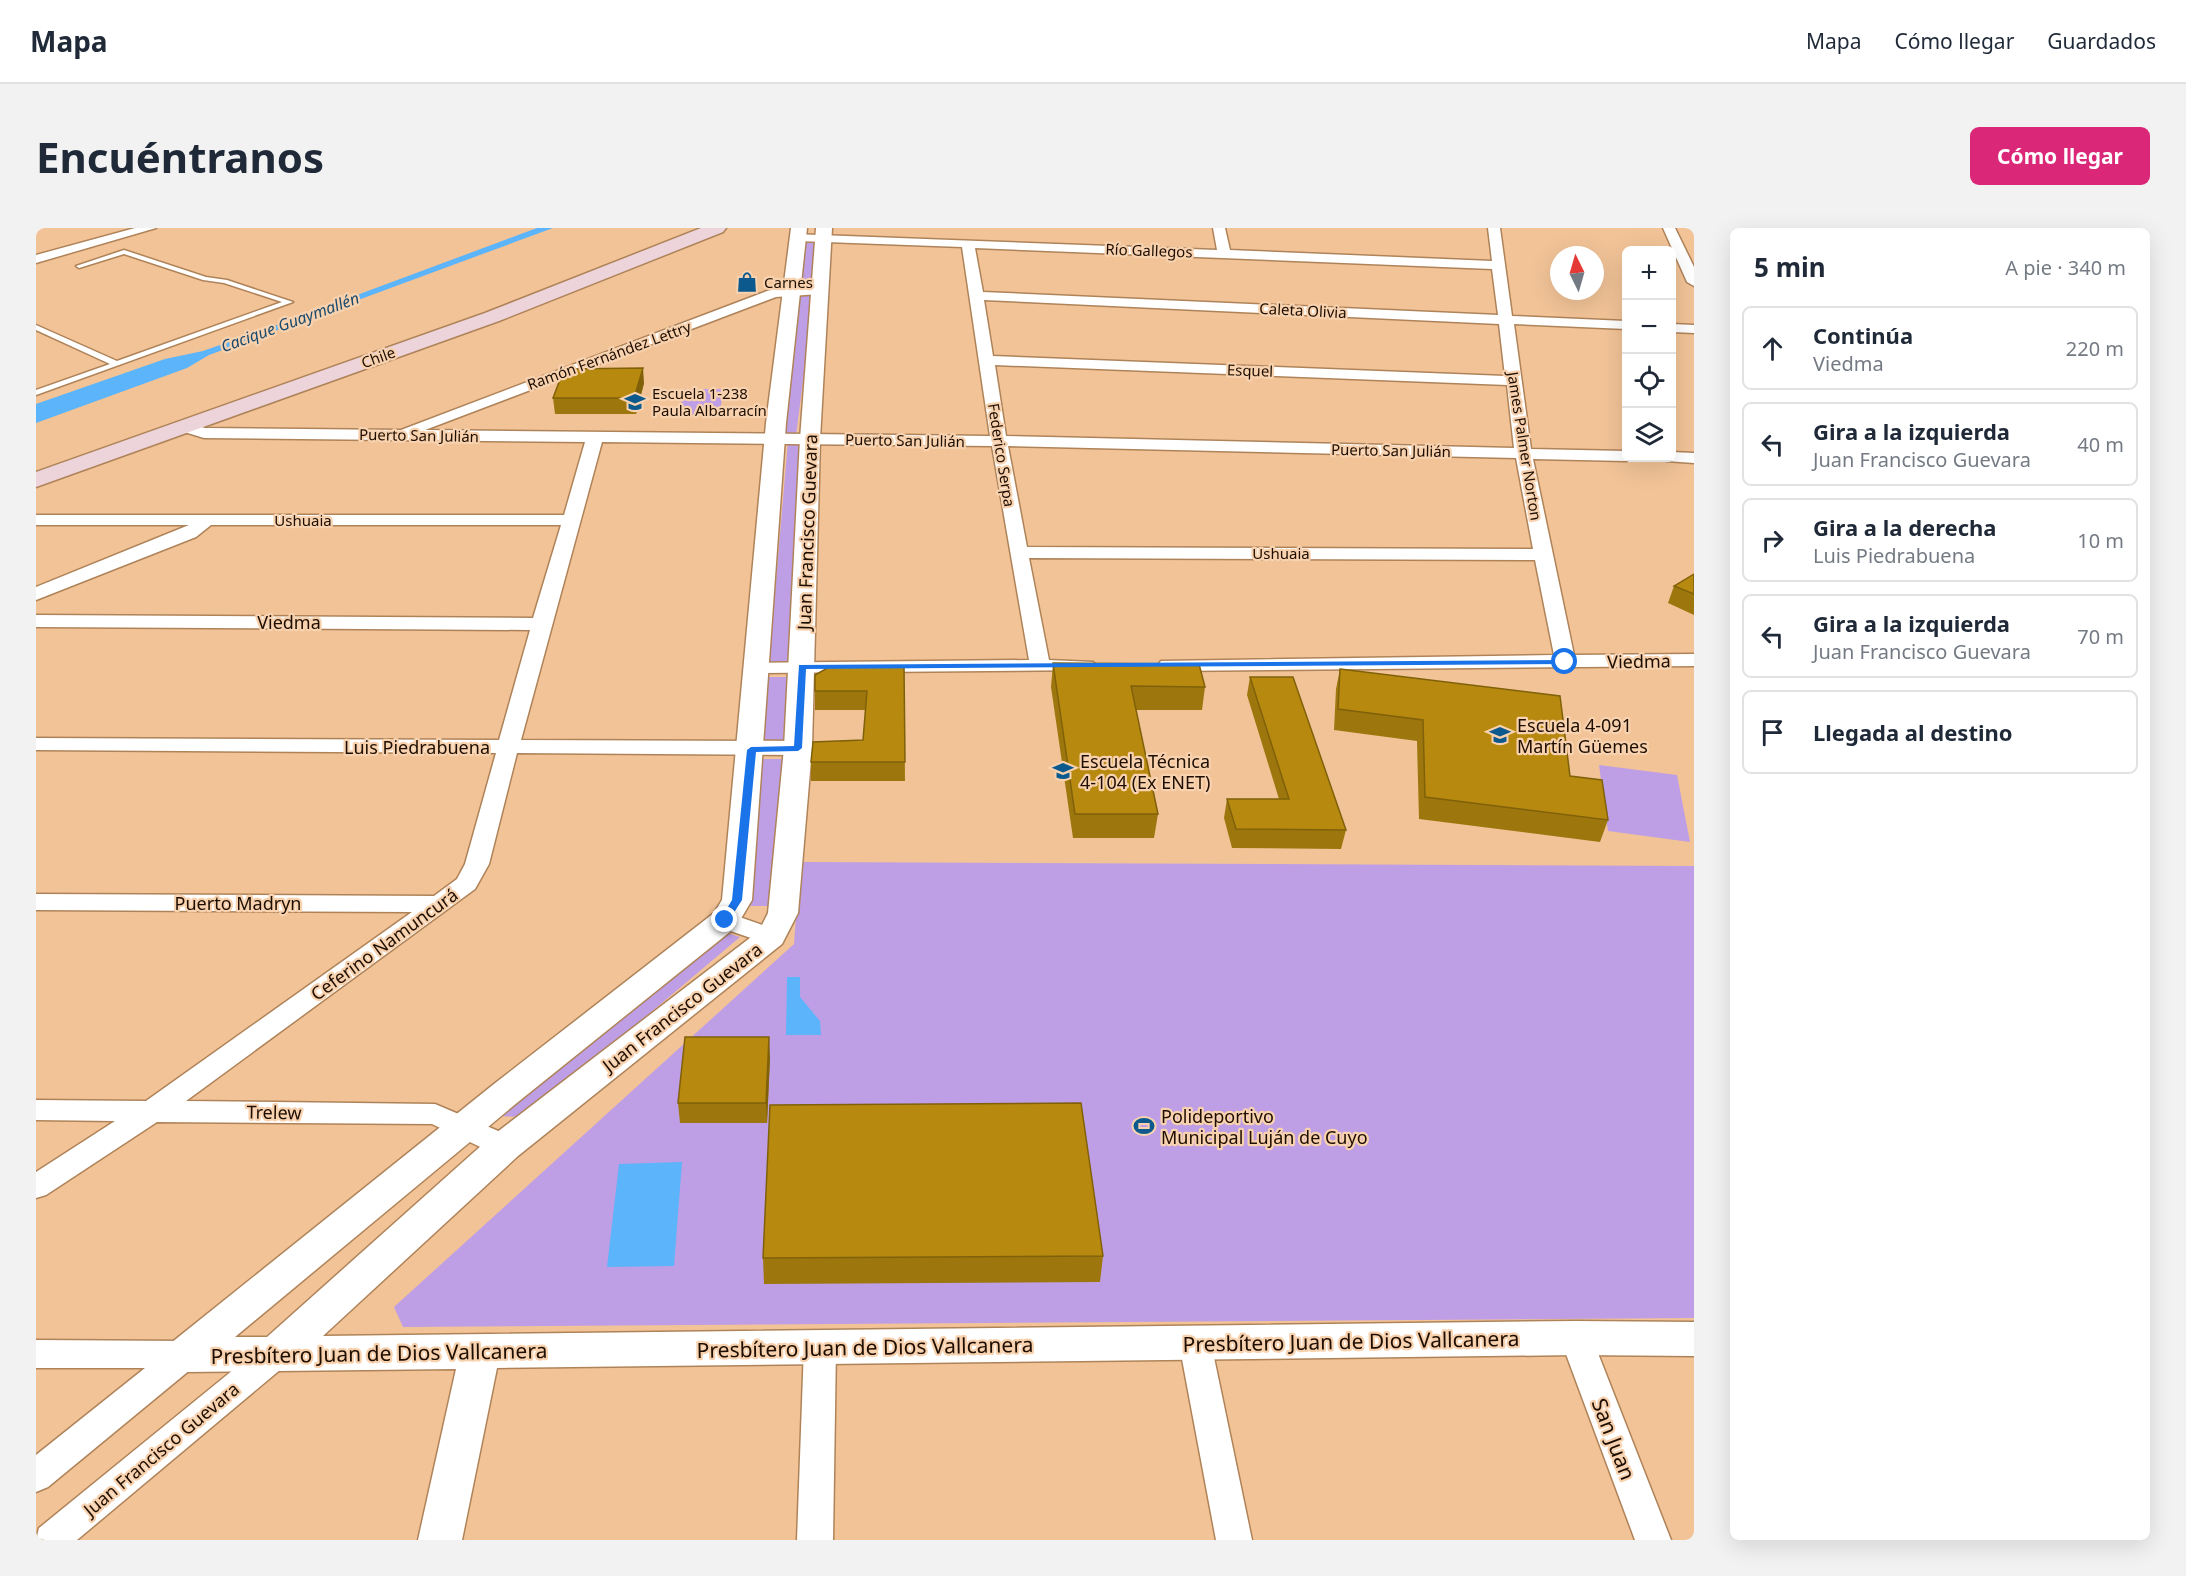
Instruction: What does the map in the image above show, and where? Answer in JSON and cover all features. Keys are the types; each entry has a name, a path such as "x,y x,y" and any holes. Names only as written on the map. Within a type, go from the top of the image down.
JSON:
{"main road":[{"name":"Chile","path":"36,480 492,316 717,228"}],"street":[{"path":"36,259 150,228"},
{"path":"1219,228 1224,253"},
{"name":"James Palmer Norton","path":"1494,228 1523,453 1565,662"},
{"path":"1669,228 1694,282"},
{"name":"Río Gallegos","path":"811,232 968,243 1500,265"},
{"name":"Juan Francisco Guevara","path":"51,1540 276,1354 505,1146 771,937 783,913 798,748 810,439 806,290 811,232"},
{"name":"Federico Serpa","path":"968,243 979,296 999,441 1040,666"},
{"name":"Juan Francisco Guevara","path":"36,1476 465,1127 725,920 737,900 775,439 806,290"},
{"name":"Ramón Fernández Lettry","path":"401,435 425,423 772,294 806,290"},
{"name":"Caleta Olivia","path":"979,296 1622,326"},
{"path":"1676,328 1694,329"},
{"name":"Esquel","path":"987,360 1513,381"},
{"name":"Puerto San Julián","path":"184,427 204,433 999,441 1622,456"},
{"name":"Ceferino Namuncurá","path":"36,1187 152,1111 468,884 477,864 510,748 541,624 595,437"},
{"path":"1676,457 1694,458"},
{"name":"Ushuaia","path":"36,520 570,520"},
{"path":"36,594 190,533 207,520"},
{"name":"Ushuaia","path":"1018,552 1544,555"},
{"name":"Viedma","path":"36,621 541,624"},
{"name":"Viedma","path":"1147,665 1694,660"},
{"path":"756,667 1111,666"},
{"name":"Luis Piedrabuena","path":"36,744 751,750 798,748"},
{"name":"Puerto Madryn","path":"36,902 440,904"},
{"path":"725,920 771,937"},
{"name":"Trelew","path":"36,1110 435,1114 505,1146"},
{"name":"Presbítero Juan de Dios Vallcanera","path":"36,1354 480,1352 1576,1338 1694,1340"},
{"name":"San Juan","path":"1576,1338 1653,1540"},
{"path":"1195,1343 1234,1540"},
{"path":"815,1540 820,1347"},
{"path":"440,1540 480,1352"}],"lane":[{"path":"36,393 289,302 225,281 205,279 124,252 79,266"},
{"path":"36,327 117,364"}],"shaded area":[{"path":"798,243 818,243 816,289 793,289"},
{"path":"793,293 814,293 796,436 778,437"},
{"path":"684,389 724,389 719,415 679,415"},
{"path":"788,441 805,441 789,663 769,663"},
{"path":"768,677 788,677 783,741 762,741"},
{"path":"762,759 784,759 775,906 750,906"},
{"path":"1599,765 1677,775 1690,842 1608,831"},
{"name":"Polideportivo Municipal Luján de Cuyo","path":"800,862 1694,866 1694,1318 403,1327 394,1307 794,944"},
{"path":"720,931 740,937 527,1117 494,1116"}],"water":[{"name":"Cacique Guaymallén","path":"537,228 553,228 209,355 187,368 36,423 36,404 165,359 203,351"},
{"path":"787,977 800,977 800,997 820,1021 821,1035 786,1035"},
{"path":"682,1162 674,1266 607,1267 619,1164"}],"building":[{"path":"643,368 634,398 553,398 564,369"},
{"path":"1694,574 1694,594 1674,586"},
{"path":"1053,663 1199,664 1205,687 1131,686 1158,814 1075,814"},
{"path":"831,666 904,666 905,762 811,762 813,742 863,740 867,691 815,691 815,675"},
{"path":"1340,669 1560,696 1570,776 1602,780 1608,820 1425,797 1423,720 1338,709"},
{"path":"1250,677 1293,677 1346,830 1236,829 1227,799 1289,799"},
{"path":"685,1037 769,1037 766,1103 678,1103"},
{"path":"1081,1103 1103,1256 763,1258 770,1105"}],"place":[{"name":"Carnes","path":"747,282"},
{"name":"Escuela 1-238 Paula Albarracín","path":"635,402"},
{"name":"Escuela 4-091 Martín Güemes","path":"1500,735"},
{"name":"Escuela Técnica 4-104 (Ex ENET)","path":"1063,771"},
{"name":"Polideportivo Municipal Luján de Cuyo","path":"1144,1126"}],"route":[{"path":"725,920 737,900 751,750 798,748 802,666 1565,662"}]}
